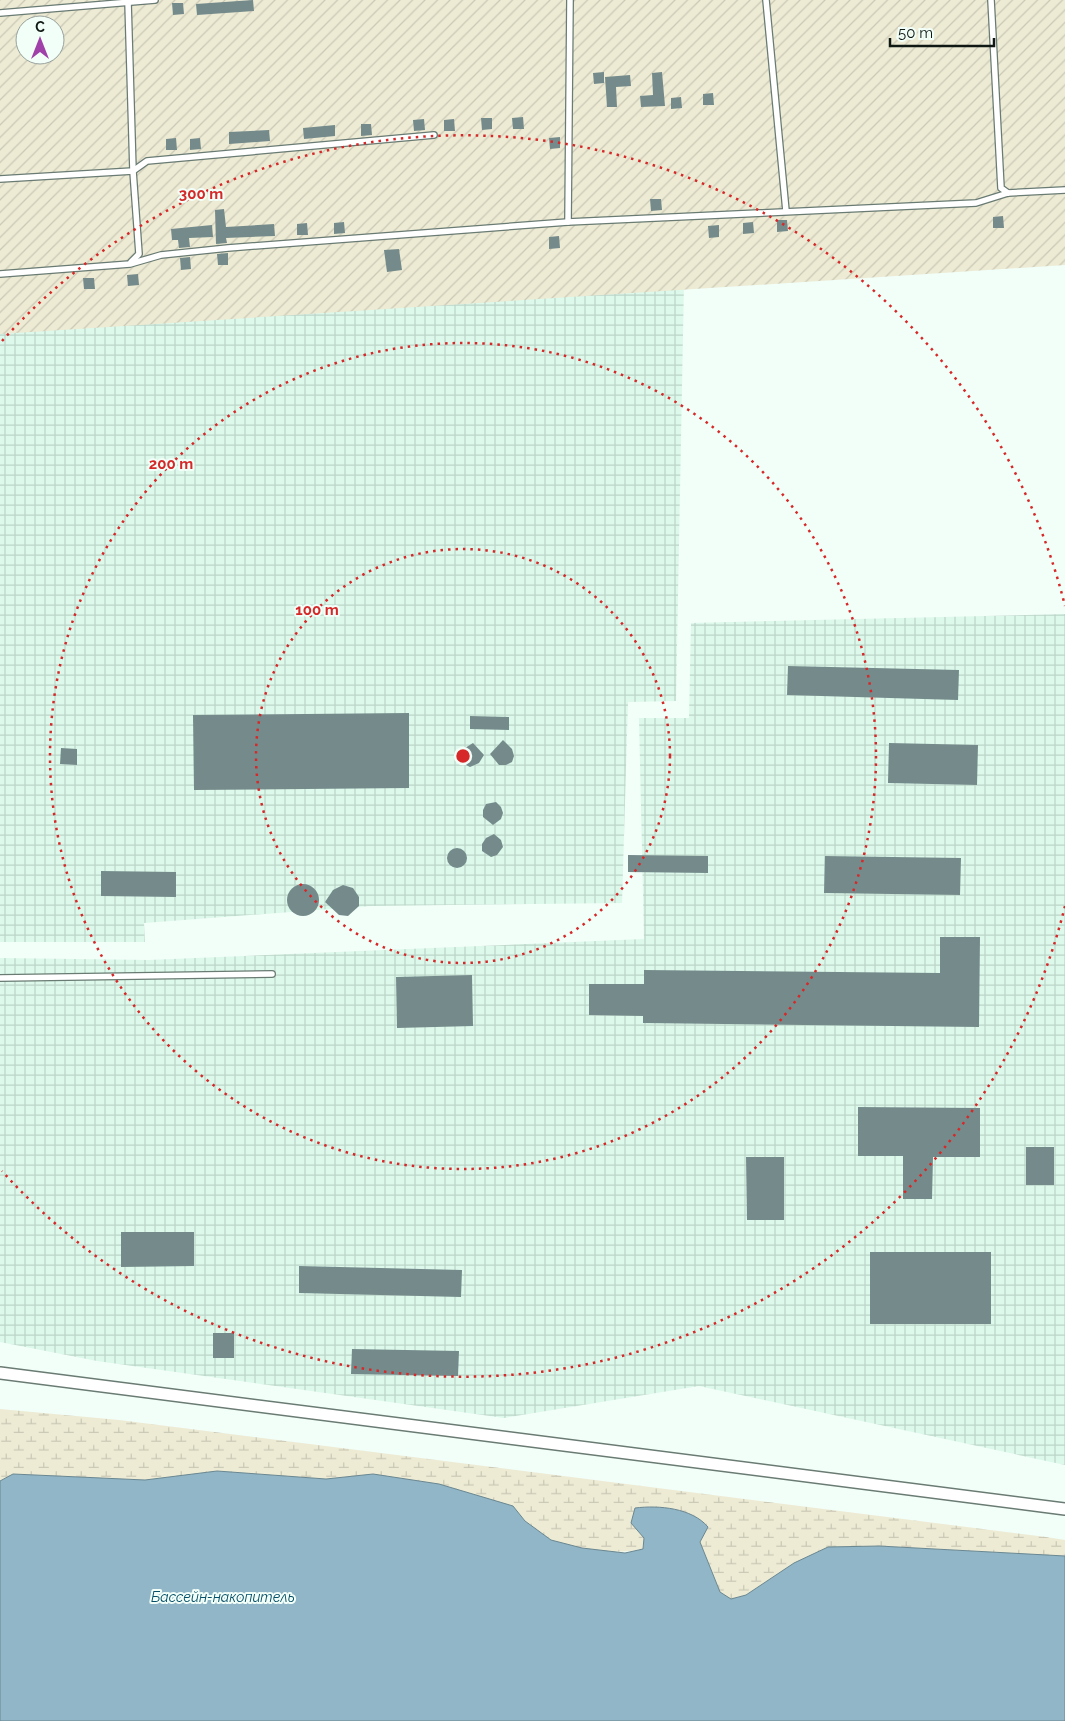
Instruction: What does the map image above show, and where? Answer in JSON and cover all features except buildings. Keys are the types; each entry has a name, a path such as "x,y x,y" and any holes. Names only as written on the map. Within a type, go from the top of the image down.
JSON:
{"street":[{"path":"0,1373 1065,1509"}],"lane":[{"path":"0,13 155,0"},
{"path":"568,222 570,0"},
{"path":"766,0 786,211"},
{"path":"991,0 1001,188 1008,193"},
{"path":"128,2 133,171 138,254 130,264"},
{"path":"0,179 133,171 147,161 434,135"},
{"path":"0,274 130,264 161,255 190,252 568,222 976,203 1008,193 1065,190"},
{"path":"0,978 272,974"}],"shaded area":[{"path":"684,282 676,701 628,702 622,903 371,906 144,923 145,942 0,942 0,326"},
{"path":"1065,614 1065,1465 699,1386 504,1418 97,1361 0,1342 0,958 149,960 644,939 639,718 689,718 691,623"}],"green space":[{"path":"0,0 1065,0 1065,265 0,334"},
{"path":"0,1409 119,1420 1046,1537 1065,1540 1065,1556 879,1546 794,1563 746,1595 731,1599 720,1592 700,1542 708,1527 693,1516 674,1509 636,1508 644,1538 643,1549 609,1552 572,1547 551,1540 530,1525 513,1506 373,1474 326,1479 217,1471 145,1480 14,1474 0,1481"}],"water":[{"name":"Бассейн-накопитель","path":"217,1471 326,1479 373,1474 439,1484 513,1506 525,1521 551,1540 582,1548 625,1553 643,1549 644,1538 631,1523 635,1508 674,1509 693,1516 708,1527 700,1542 720,1592 731,1599 746,1595 794,1563 828,1547 879,1546 1065,1556 1065,1721 0,1721 0,1481 13,1474 145,1480"}]}
